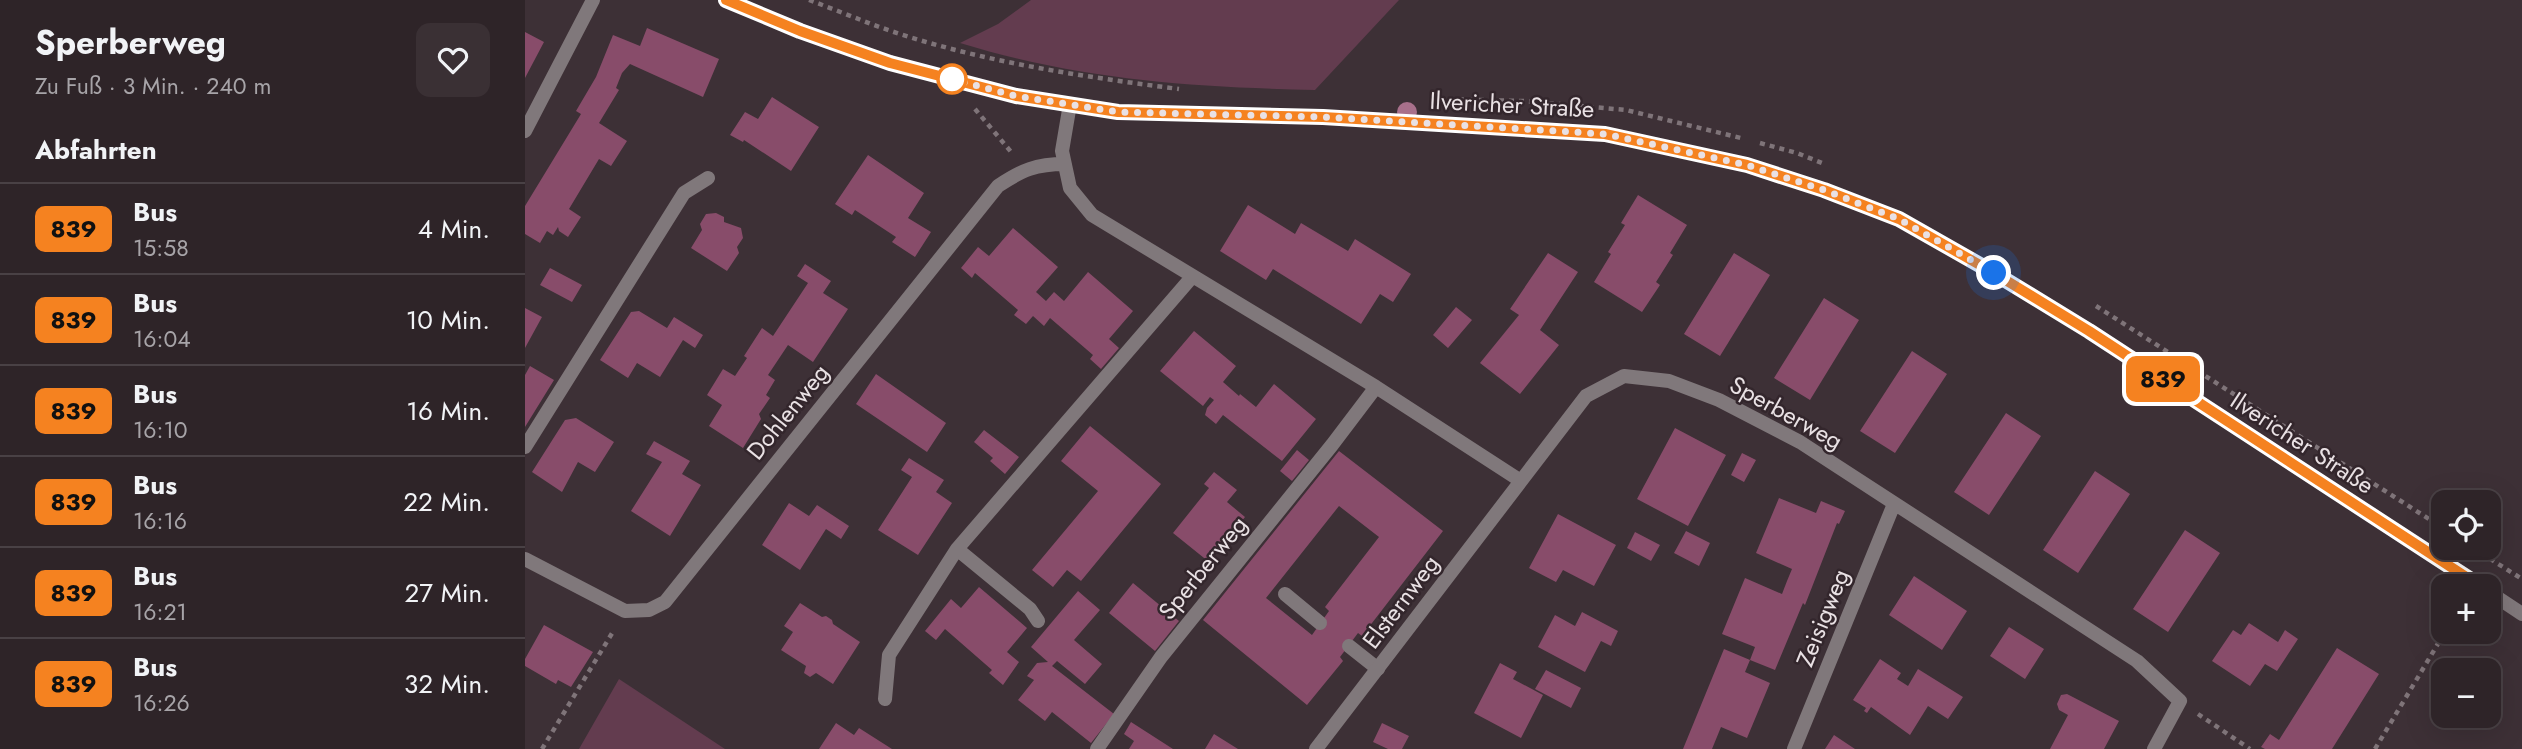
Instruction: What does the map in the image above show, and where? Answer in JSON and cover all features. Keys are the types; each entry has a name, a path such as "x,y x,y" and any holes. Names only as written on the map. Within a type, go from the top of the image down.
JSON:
{"street":[{"path":"525,131 593,0"},
{"name":"Ilvericher Straße","path":"727,0 800,31 890,63 1016,96 1130,113 1299,116 1605,134 1747,165 1824,190 1899,219 2005,280 2089,331 2462,574"},
{"path":"1070,104 1062,151 1070,188 1092,215 1375,387 1521,481"},
{"name":"Dohlenweg","path":"625,611 649,610 665,602 998,186 1027,169 1042,164 1065,164"},
{"path":"525,447 684,193 708,178"},
{"path":"885,699 889,655 957,549 1192,277"},
{"name":"Sperberweg","path":"1521,481 1586,396 1624,376 1669,381 1719,400 1800,442 2137,661 2180,701"},
{"name":"Sperberweg","path":"1097,749 1161,657 1332,445 1375,387"},
{"name":"Elsternweg","path":"1316,749 1521,481"},
{"name":"Zeisigweg","path":"1794,749 1894,504"},
{"path":"957,549 1030,609 1038,621"},
{"path":"525,559 625,611"},
{"path":"1285,594 1321,623"},
{"path":"2501,600 2522,614"},
{"path":"1349,646 1378,669"},
{"path":"2154,749 2180,701"}],"path":[{"path":"809,0 899,33 961,51 1076,76 1187,90"},
{"path":"1431,99 1524,101 1626,110 1747,139"},
{"path":"973,106 1027,169"},
{"path":"1759,143 1797,153 1830,167"},
{"path":"2090,303 2431,520"},
{"path":"2492,560 2522,579"},
{"path":"542,749 625,611"},
{"path":"2375,749 2438,644"},
{"path":"2180,701 2251,749"}],"shaded area":[{"path":"1031,0 1399,0 1315,90 1224,87 1136,79 1049,66 960,43 998,24"},
{"path":"619,679 725,749 579,749"}],"building":[{"path":"647,28 719,59 703,97 630,64 622,73 616,88 619,90 599,123 627,141 611,166 599,159 569,209 581,217 568,237 559,231 558,227 553,235 547,231 540,243 525,234 525,206 581,114 576,111 596,77 613,35 640,46"},
{"path":"525,32 544,42 525,78"},
{"path":"772,97 819,127 791,171 744,140 743,142 730,135 745,112 758,119"},
{"path":"868,155 924,193 908,218 931,232 915,257 892,242 896,237 855,210 852,215 835,204"},
{"path":"1638,195 1687,225 1656,282 1660,285 1642,312 1594,282 1625,225 1621,223"},
{"path":"1248,205 1295,234 1301,223 1348,251 1355,239 1411,274 1393,302 1380,294 1361,324 1273,269 1266,280 1220,251"},
{"path":"716,213 724,217 724,222 741,228 743,238 737,247 739,253 727,271 691,248 702,230 700,224 706,214"},
{"path":"1013,228 1058,267 1036,292 1046,301 1054,292 1064,301 1088,272 1133,311 1109,339 1119,348 1101,369 1090,359 1093,355 1050,318 1044,326 1033,316 1026,324 1014,315 1018,310 975,273 972,278 961,268 978,247 989,256"},
{"path":"1548,253 1578,272 1540,330 1559,345 1520,394 1480,363 1519,315 1510,309"},
{"path":"1734,253 1770,275 1720,356 1684,334"},
{"path":"805,264 831,281 823,293 848,309 813,362 788,345 768,375 775,380 766,395 770,398 743,448 709,426 722,405 707,395 723,369 735,376 762,328 773,336 808,283 797,276"},
{"path":"550,268 582,285 572,302 540,285"},
{"path":"1824,298 1859,320 1810,400 1774,378"},
{"path":"1456,307 1472,320 1448,348 1433,335"},
{"path":"525,308 542,317 525,348"},
{"path":"639,311 667,328 674,317 703,335 695,348 683,340 660,377 637,363 628,378 600,360 631,312"},
{"path":"1194,331 1236,366 1223,382 1239,396 1240,394 1256,407 1274,384 1316,419 1282,461 1223,415 1216,424 1205,415 1214,400 1210,397 1203,406 1160,371"},
{"path":"1912,351 1947,374 1895,453 1860,431"},
{"path":"530,366 554,380 525,427 525,375"},
{"path":"876,374 946,423 927,452 856,404"},
{"path":"2006,413 2041,436 1989,515 1954,492"},
{"path":"576,418 614,442 595,472 578,462 562,492 532,472 565,420"},
{"path":"1090,426 1161,484 1081,581 1067,570 1053,587 1032,570 1098,491 1061,461"},
{"path":"1675,428 1726,455 1688,526 1637,499"},
{"path":"984,430 1019,457 1005,474 990,461 993,458 974,442"},
{"path":"654,441 690,461 682,474 701,485 670,536 631,511 662,462 646,454"},
{"path":"1297,450 1309,460 1292,481 1280,471"},
{"path":"1339,451 1443,531 1362,636 1358,633 1340,657 1343,661 1307,705 1203,620","holes":["1339,506 1379,537 1325,607 1329,611 1312,635 1266,598"]},
{"path":"1742,453 1756,460 1744,482 1731,475"},
{"path":"909,458 944,480 936,492 952,503 918,555 878,530 912,477 901,470"},
{"path":"2095,471 2130,494 2078,573 2043,550"},
{"path":"1214,472 1237,490 1227,502 1245,517 1209,562 1173,533 1209,488 1204,484"},
{"path":"1779,498 1816,513 1821,501 1845,511 1839,524 1837,523 1805,605 1803,603 1775,670 1750,660 1755,647 1722,634 1745,578 1782,594 1792,569 1756,553"},
{"path":"789,503 809,516 817,505 849,526 841,539 826,529 800,570 762,545"},
{"path":"1558,514 1616,545 1594,586 1563,570 1556,582 1529,568"},
{"path":"2185,530 2220,553 2168,632 2133,609"},
{"path":"1686,531 1710,543 1699,566 1674,553"},
{"path":"1635,532 1660,545 1651,561 1627,548"},
{"path":"1914,576 1967,611 1942,650 1889,615"},
{"path":"1133,583 1179,621 1155,651 1109,613"},
{"path":"979,587 1027,628 1007,652 1019,662 1003,685 989,673 992,670 945,629 936,640 925,631 951,599 961,608"},
{"path":"1078,591 1100,610 1074,640 1102,664 1085,684 1057,661 1052,666 1114,714 1091,743 1052,712 1045,721 1018,700 1034,680 1027,676 1037,663 1048,662 1031,647"},
{"path":"800,603 822,617 826,616 833,624 860,642 833,684 816,673 810,677 804,673 806,666 781,650 793,632 784,626"},
{"path":"1582,612 1618,631 1611,646 1601,641 1585,672 1538,647 1555,615 1575,626"},
{"path":"2249,623 2278,642 2285,630 2298,639 2277,671 2265,664 2250,686 2212,661 2233,630 2241,635"},
{"path":"544,625 593,652 571,687 558,680 556,684 525,666 525,659"},
{"path":"2009,627 2044,649 2025,679 1990,656"},
{"path":"2337,648 2379,674 2332,749 2261,747 2270,734 2279,740"},
{"path":"1724,649 1750,660 1745,672 1770,683 1747,738 1721,727 1712,749 1683,749"},
{"path":"1880,659 1901,673 1897,679 1908,686 1918,669 1963,697 1948,719 1928,706 1910,735 1871,707 1867,713 1864,711 1866,708 1853,700"},
{"path":"1500,663 1517,672 1513,679 1543,695 1521,738 1474,713"},
{"path":"1546,670 1581,688 1571,708 1535,689"},
{"path":"2067,694 2119,721 2104,749 2050,749 2068,715 2059,710 2057,704 2061,695"},
{"path":"1131,722 1173,749 1129,749 1134,741 1124,734"},
{"path":"836,723 854,735 859,728 892,749 819,749"},
{"path":"1382,723 1409,736 1402,749 1388,749 1373,742"},
{"path":"1214,734 1238,749 1205,749"},
{"path":"1834,735 1855,749 1825,749"}],"bus line":[{"name":"839","path":"726,0 800,31 890,63 1016,96 1118,112 1323,117 1605,134 1747,165 1824,190 1899,219 1994,273 2089,331 2462,574"}],"route":[{"path":"952,79 1016,96 1118,112 1323,117 1605,134 1747,165 1824,190 1899,219 1994,273"}]}
